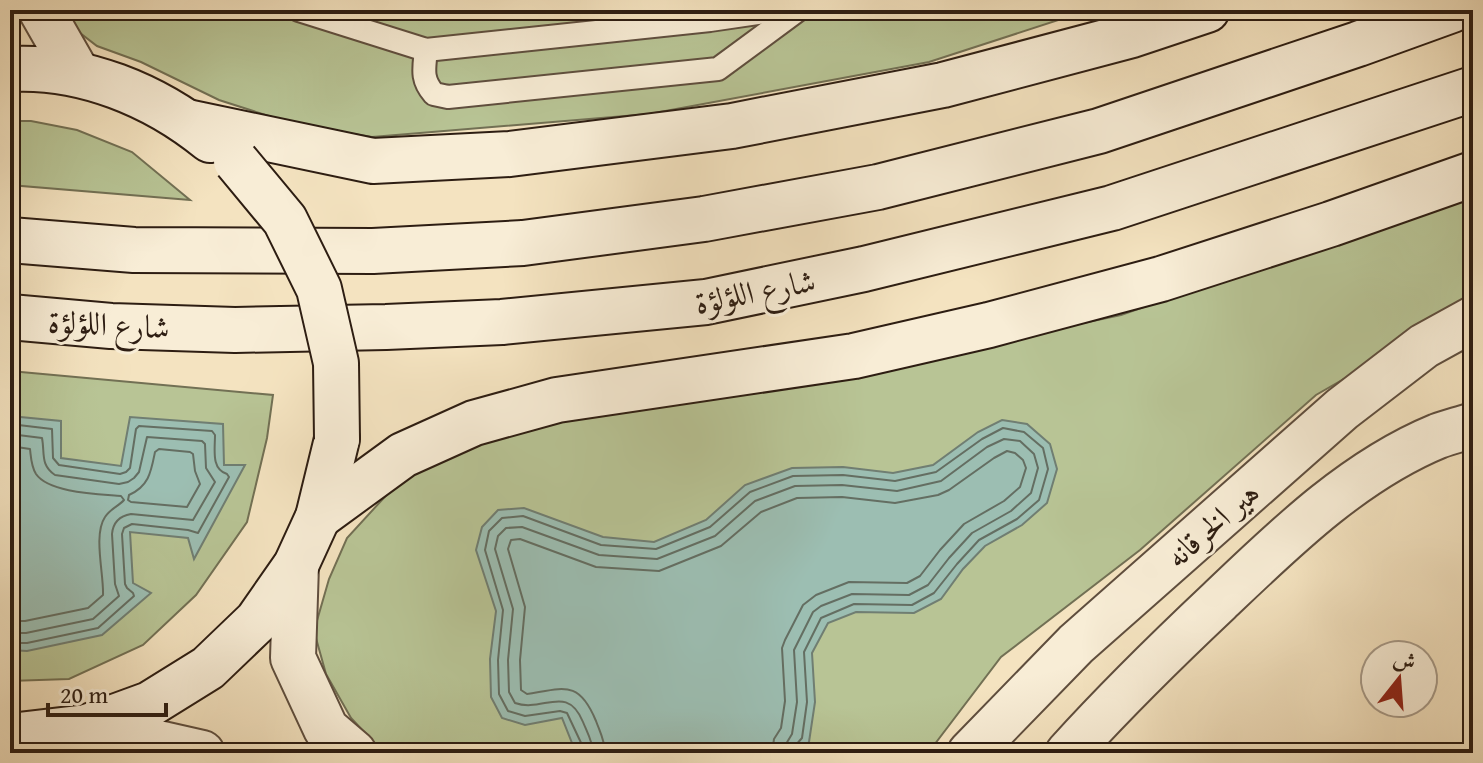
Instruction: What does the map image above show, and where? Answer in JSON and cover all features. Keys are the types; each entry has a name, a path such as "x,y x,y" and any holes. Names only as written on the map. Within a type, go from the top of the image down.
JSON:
{"main road":[{"path":"41,10 77,73"},
{"path":"187,122 373,161 510,154 732,126 943,85 1132,35 1207,10"},
{"path":"10,240 134,250 373,251 523,243 704,219 878,187 1099,131 1452,10"},
{"path":"10,69 77,73 134,93 187,122 236,161 285,220 319,289 336,363 337,439 318,517 296,565 257,621 208,668 150,704 87,727 10,736"},
{"name":"شارع اللؤلؤة","path":"10,317 111,326 220,330 386,327 502,322 706,302 864,269 1112,208 1473,89"},
{"path":"318,517 403,455 474,423 557,400 854,356 989,325 1161,279 1473,174"},
{"name":"هير الخرقانه","path":"970,753 1076,644 1342,409 1424,346 1473,319"},
{"name":"هير الخرقانه","path":"1068,753 1191,627 1270,552 1351,486 1412,449 1473,425"},
{"path":"296,565 293,658 326,729 354,753"},
{"path":"87,727 202,753"}],"lane":[{"path":"299,10 426,50 779,10"},
{"path":"426,50 423,73 426,85 434,94 448,97 718,69 798,10"}],"green space":[{"path":"60,10 1089,10 929,62 649,114 372,137 297,125 219,100 141,62 97,46 71,26"},
{"path":"10,121 31,121 77,130 132,152 190,200 10,185"},
{"path":"1473,192 1473,290 1415,338 1316,395 1140,550 1001,657 928,753 390,753 380,749 351,718 326,674 314,631 329,579 347,538 392,489 446,450 531,417 789,385 1121,315"},
{"path":"10,371 273,395 267,438 247,522 196,595 143,645 69,679 10,681"}],"water":[{"path":"10,416 61,421 61,458 121,466 130,417 223,424 224,465 245,465 194,559 188,538 130,532 133,583 151,593 102,635 27,651 10,650"},
{"path":"1002,420 1027,424 1050,444 1057,469 1047,503 1022,525 985,546 941,599 914,613 856,612 828,623 812,653 815,702 809,742 800,753 576,753 562,718 525,725 502,718 491,697 490,659 496,611 476,550 482,527 498,510 524,508 603,537 654,542 706,520 745,485 792,468 843,467 893,473 933,465 978,432"}]}
